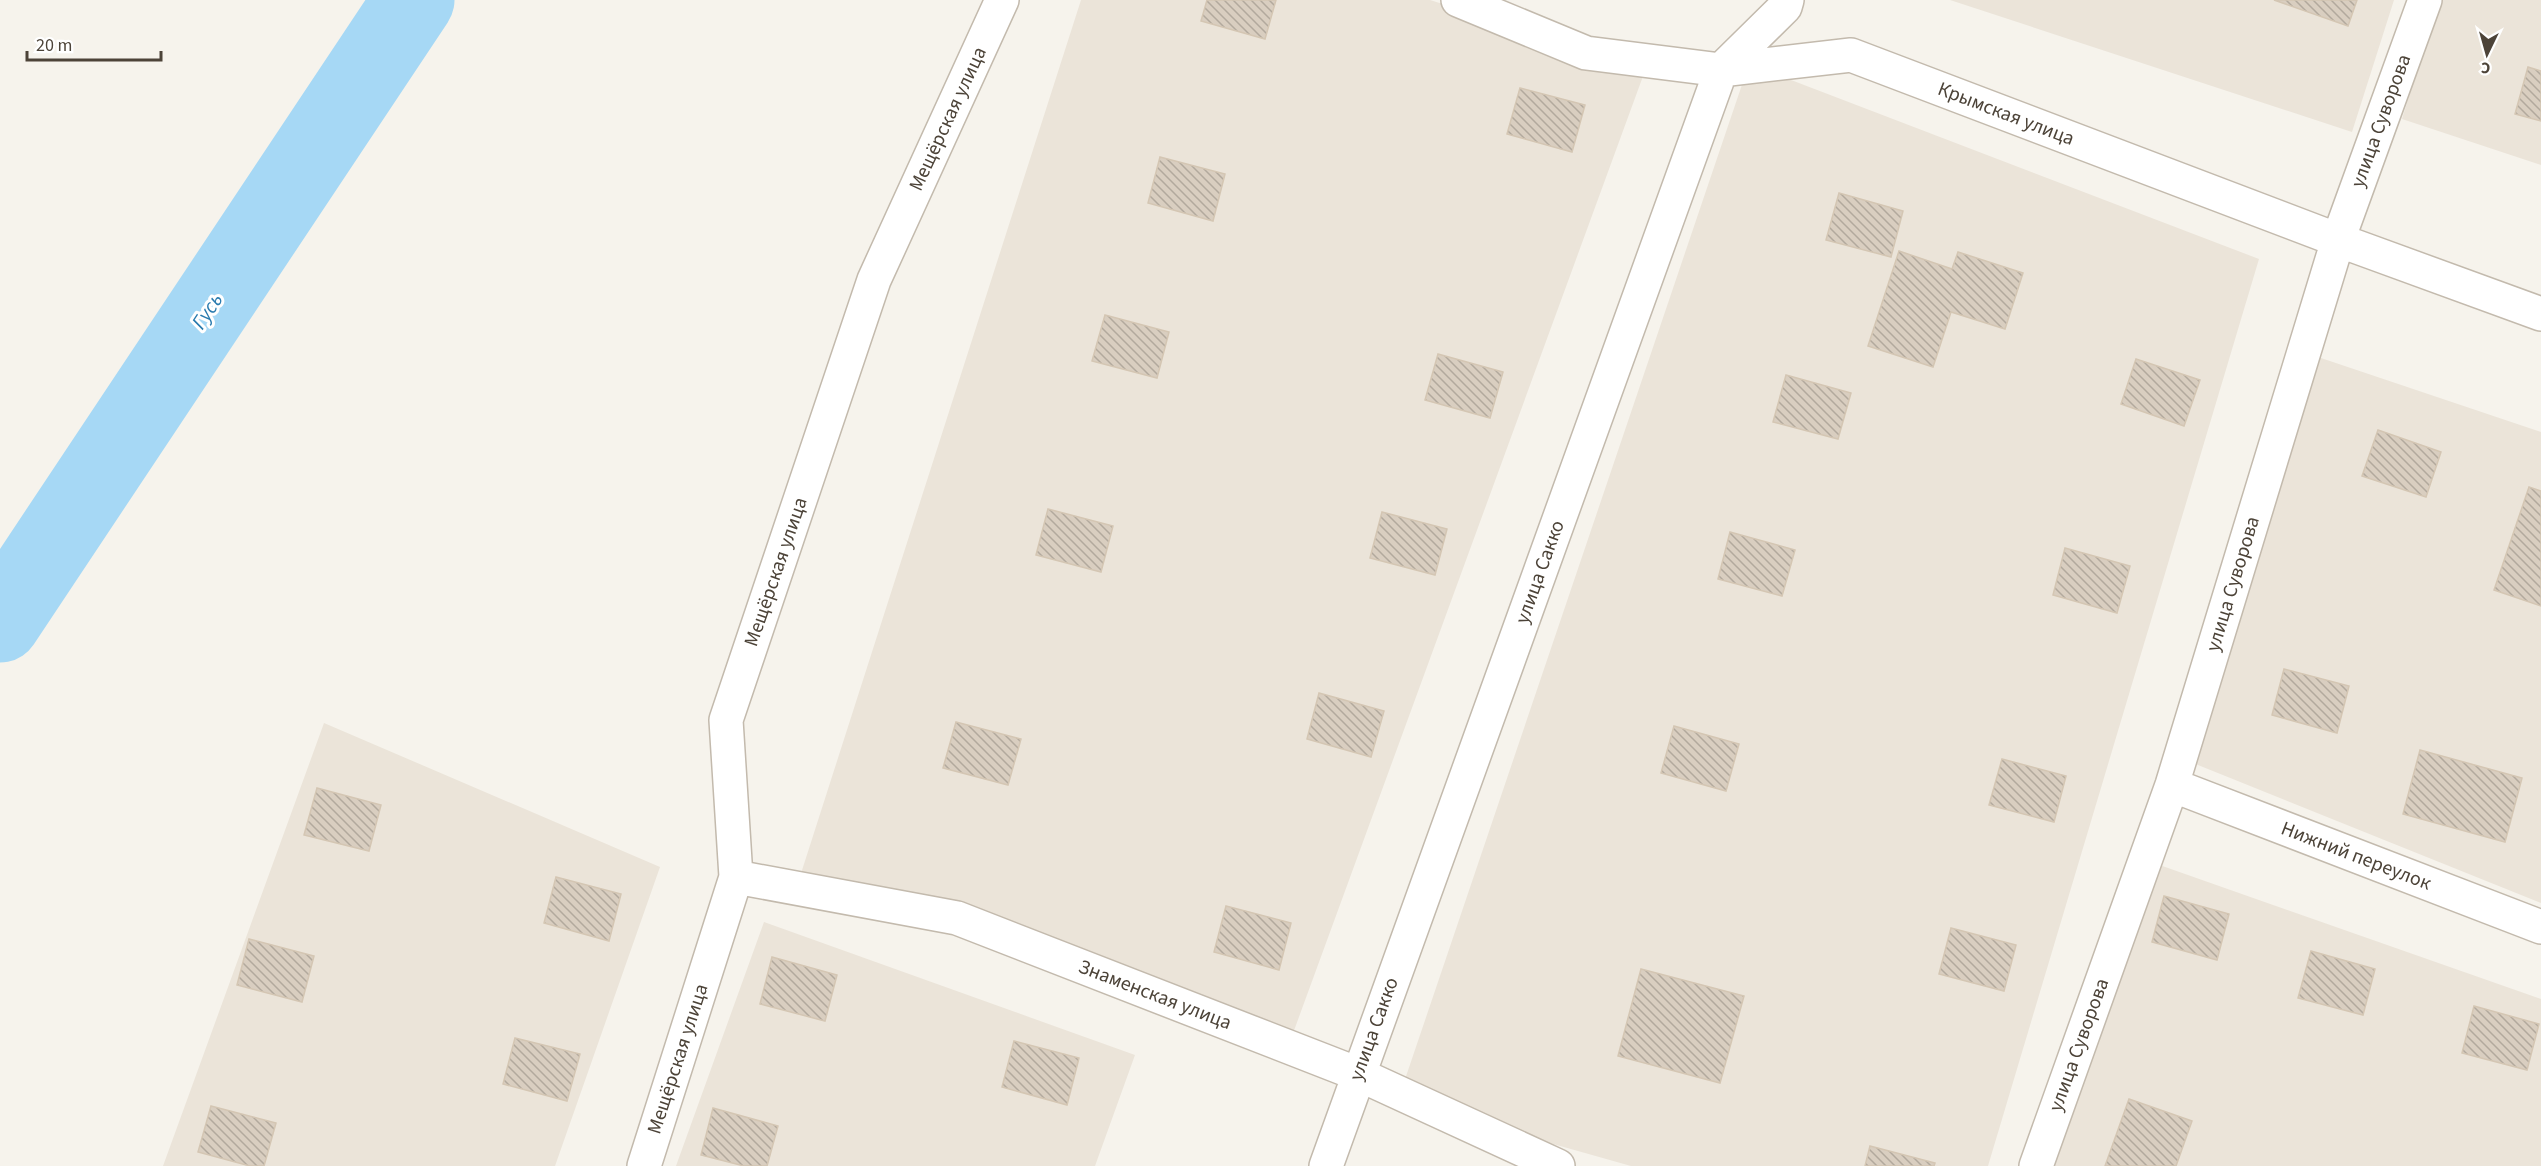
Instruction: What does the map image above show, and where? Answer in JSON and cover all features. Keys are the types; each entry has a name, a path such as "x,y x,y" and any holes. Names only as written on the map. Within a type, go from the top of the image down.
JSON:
{"street":[{"name":"Мещёрская улица","path":"644,1166 736,877 726,720 874,280 1002,0"},
{"name":"Крымская улица","path":"1458,0 1586,53 1721,70 1851,55 2338,240 2541,314"},
{"name":"улица Сакко","path":"1326,1166 1721,70 1785,7 1787,0"},
{"name":"улица Суворова","path":"2036,1166 2172,785 2338,240 2425,0"},
{"name":"Нижний переулок","path":"2172,785 2541,927"},
{"name":"Знаменская улица","path":"736,877 957,918 1358,1074 1558,1166"}],"shaded area":[{"path":"1081,0 1430,0 1646,68 1292,1036 796,889"},
{"path":"1950,0 2394,0 2352,132"},
{"path":"2439,0 2541,0 2541,165 2402,119"},
{"path":"1749,64 2259,259 1988,1166 1631,1166 1398,1100"},
{"path":"2318,357 2541,432 2541,903 2193,763"},
{"path":"324,723 660,867 555,1166 163,1166"},
{"path":"2151,862 2541,999 2541,1166 2053,1166"},
{"path":"764,922 1135,1055 1095,1166 676,1166"}],"building":[{"path":"1207,0 1276,0 1265,39 1201,21"},
{"path":"2274,0 2357,0 2348,26"},
{"path":"2528,67 2541,71 2541,121 2515,114"},
{"path":"1520,88 1585,105 1572,152 1507,134"},
{"path":"1160,157 1225,174 1213,221 1148,203"},
{"path":"1839,193 1903,211 1891,257 1826,240"},
{"path":"1899,251 1952,269 1958,252 2023,273 2005,329 1951,312 1933,367 1868,346"},
{"path":"1105,315 1169,332 1157,378 1092,361"},
{"path":"1438,354 1503,372 1490,418 1425,400"},
{"path":"2136,359 2200,380 2184,426 2121,404"},
{"path":"1786,375 1851,393 1838,439 1773,422"},
{"path":"2378,430 2441,452 2426,497 2362,476"},
{"path":"2529,487 2541,491 2541,606 2494,590"},
{"path":"1048,509 1113,526 1101,572 1036,555"},
{"path":"1382,512 1447,529 1435,575 1370,558"},
{"path":"1730,532 1795,550 1782,596 1718,579"},
{"path":"2065,548 2130,566 2117,613 2053,595"},
{"path":"2284,669 2349,686 2337,733 2272,715"},
{"path":"1319,693 1384,711 1371,757 1307,739"},
{"path":"956,722 1021,739 1008,785 943,768"},
{"path":"1674,726 1739,744 1726,791 1661,773"},
{"path":"2420,750 2522,778 2505,842 2403,814"},
{"path":"2002,759 2066,776 2054,822 1989,805"},
{"path":"317,788 381,805 369,851 304,835"},
{"path":"556,877 621,894 609,941 544,923"},
{"path":"2164,896 2229,914 2217,960 2152,942"},
{"path":"1226,906 1291,923 1279,970 1214,952"},
{"path":"1951,928 2016,945 2004,991 1939,974"},
{"path":"249,939 314,956 302,1002 237,985"},
{"path":"2311,951 2375,969 2363,1015 2298,998"},
{"path":"772,957 837,975 825,1021 760,1004"},
{"path":"1641,969 1744,996 1720,1083 1618,1056"},
{"path":"2474,1006 2539,1024 2527,1070 2462,1053"},
{"path":"515,1038 580,1054 567,1101 503,1084"},
{"path":"1014,1041 1079,1058 1067,1105 1002,1087"},
{"path":"2129,1099 2192,1121 2176,1166 2105,1166"},
{"path":"211,1106 276,1123 264,1166 250,1166 198,1152"},
{"path":"713,1108 778,1126 767,1166 744,1166 701,1155"},
{"path":"1870,1146 1935,1163 1934,1166 1865,1166"}],"waterway":[{"name":"Гусь","path":"0,622 414,0"}]}
